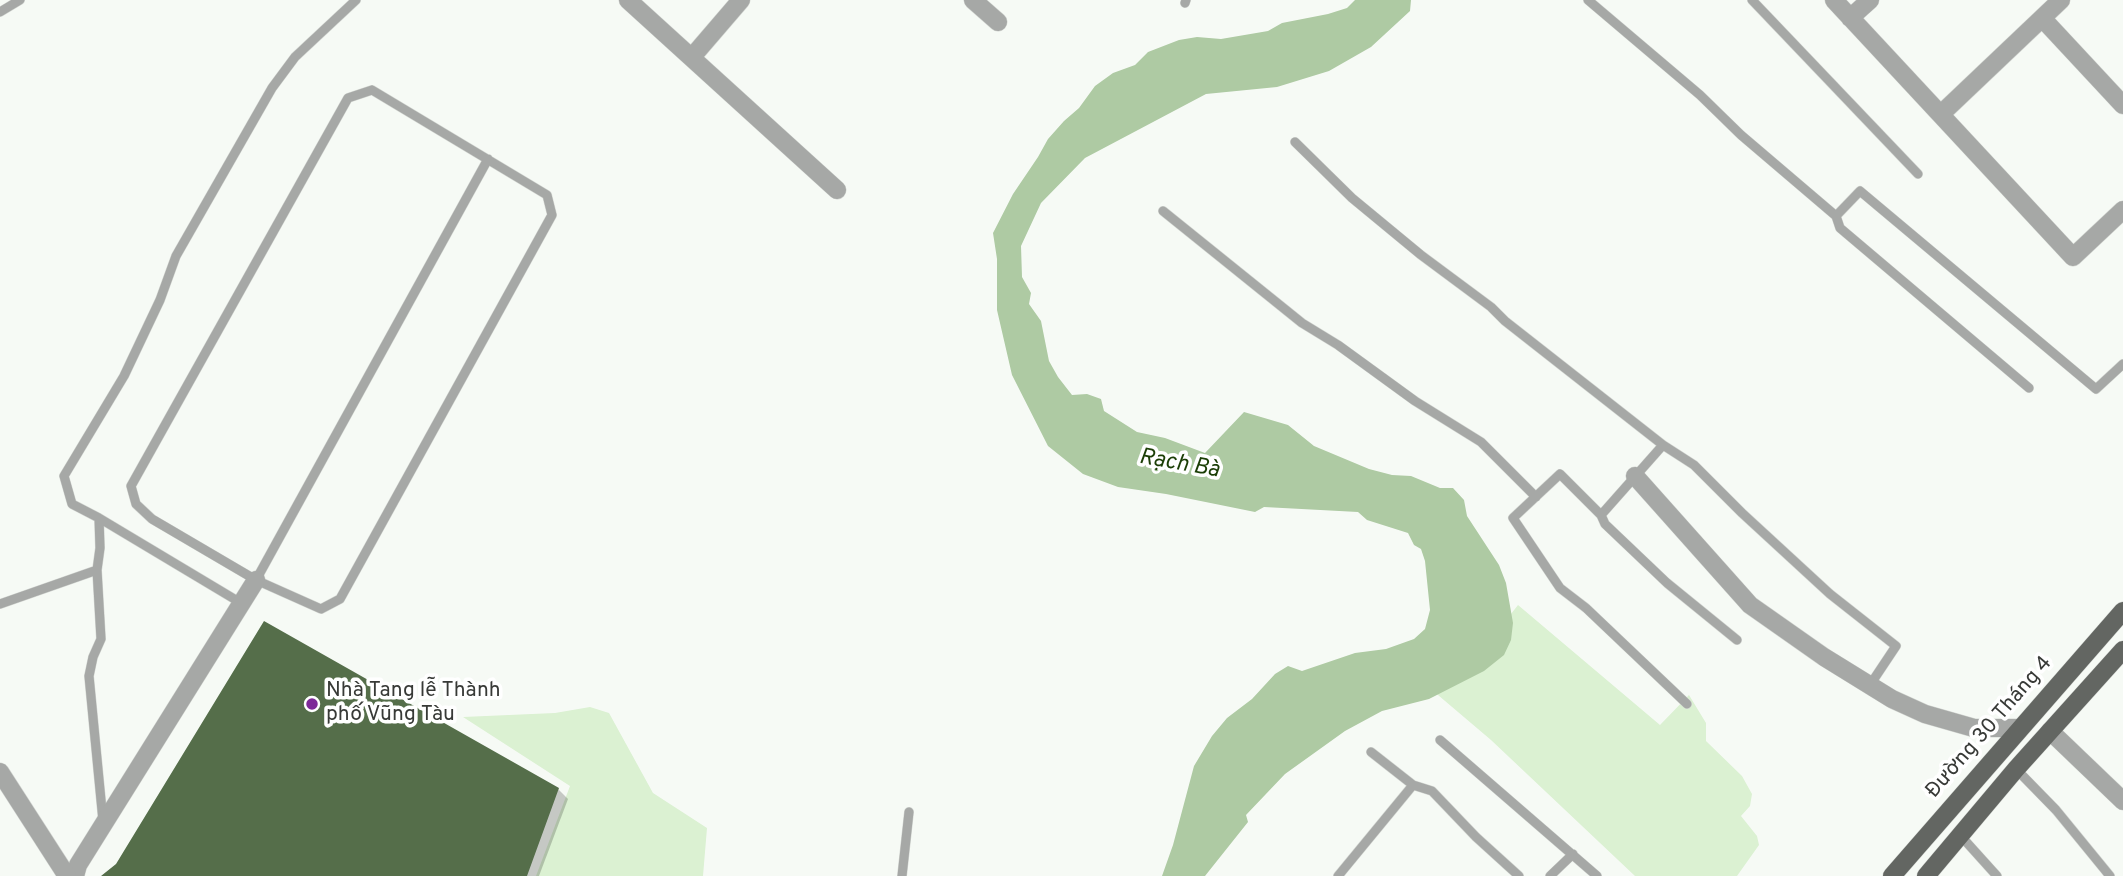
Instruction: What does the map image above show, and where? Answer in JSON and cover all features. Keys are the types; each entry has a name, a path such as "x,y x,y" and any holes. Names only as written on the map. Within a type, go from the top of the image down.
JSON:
{"main road":[{"name":"Đường 30 Tháng 4","path":"1892,876 2123,611"},
{"path":"1926,876 2015,768 2123,650"},
{"path":"2032,714 2050,731"},
{"path":"1999,752 2015,768"}],"street":[{"path":"628,0 837,190"},
{"path":"692,57 741,0"},
{"path":"973,0 999,22"},
{"path":"1834,0 2073,257 2123,210"},
{"path":"1850,18 1870,0"},
{"path":"1941,114 2061,0"},
{"path":"2042,18 2123,105"},
{"path":"1635,476 1750,605 1824,657 1892,699 1948,722 1974,728 2019,728"},
{"path":"75,876 78,865 256,580"},
{"path":"2050,731 2123,801"},
{"path":"0,772 67,876"}],"lane":[{"path":"0,12 20,0"},
{"path":"241,603 72,504 64,476 124,376 160,300 176,256 265,98 295,57 356,0"},
{"path":"1588,0 1836,216 1840,228 2029,388"},
{"path":"1752,0 1919,174"},
{"path":"372,90 547,195 552,215 340,599 321,609 256,580 152,519 136,504 131,486 348,98 372,90"},
{"path":"1295,142 1367,211 1431,263 1491,307 1505,321 1663,445 1694,465 1830,594 1896,646 1870,685"},
{"path":"256,580 488,159"},
{"path":"1836,216 1860,191 2096,389 2123,364"},
{"path":"1163,211 1302,323 1338,345 1415,401 1482,442 1536,497"},
{"path":"1601,515 1663,445"},
{"path":"1687,704 1586,608 1560,588 1513,518 1560,474 1601,515 1605,524 1667,583 1737,640"},
{"path":"99,518 100,548 97,570 101,639 89,676 103,825"},
{"path":"0,604 97,570"},
{"path":"1440,740 1597,876"},
{"path":"1371,751 1413,785 1432,791 1476,837 1519,876"},
{"path":"2015,768 2056,810 2110,876"},
{"path":"1338,876 1413,785"},
{"path":"902,876 909,812"},
{"path":"1960,835 1997,876"},
{"path":"1550,876 1573,854"}],"shaded area":[{"path":"1518,605 1660,725 1689,695 1706,723 1706,741 1742,776 1752,794 1750,806 1741,816 1757,836 1759,845 1737,876 1635,876 1491,740 1425,684 1493,637"},
{"path":"590,707 609,713 653,793 707,828 703,876 536,876 570,786 463,717 555,713"}],"water":[{"name":"Rạch Bà","path":"1355,0 1411,0 1410,11 1371,47 1329,71 1277,87 1206,94 1085,158 1041,203 1021,246 1022,277 1031,293 1029,304 1041,321 1049,361 1058,377 1072,395 1087,394 1101,399 1104,411 1137,432 1165,438 1205,453 1244,412 1288,425 1314,446 1369,469 1392,475 1411,476 1440,488 1453,488 1464,500 1467,516 1499,565 1506,583 1513,623 1511,640 1504,655 1484,671 1429,699 1382,711 1345,731 1285,774 1246,815 1248,822 1205,876 1162,876 1194,766 1212,736 1227,718 1252,699 1275,674 1288,666 1302,671 1355,653 1386,649 1414,639 1425,629 1430,610 1425,561 1421,549 1414,545 1408,533 1367,520 1358,512 1264,507 1255,512 1118,487 1083,474 1048,446 1012,375 997,310 997,259 993,233 1013,194 1048,139 1079,108 1095,86 1113,73 1135,65 1148,52 1179,40 1197,37 1221,39 1268,31 1282,23 1347,8"}],"building":[{"name":"Nhà Tang lễ Thành phố Vũng Tàu","path":"264,621 559,788 527,876 101,876 116,864"}],"place":[{"name":"Nhà Tang lễ Thành phố Vũng Tàu","path":"312,704"}]}
